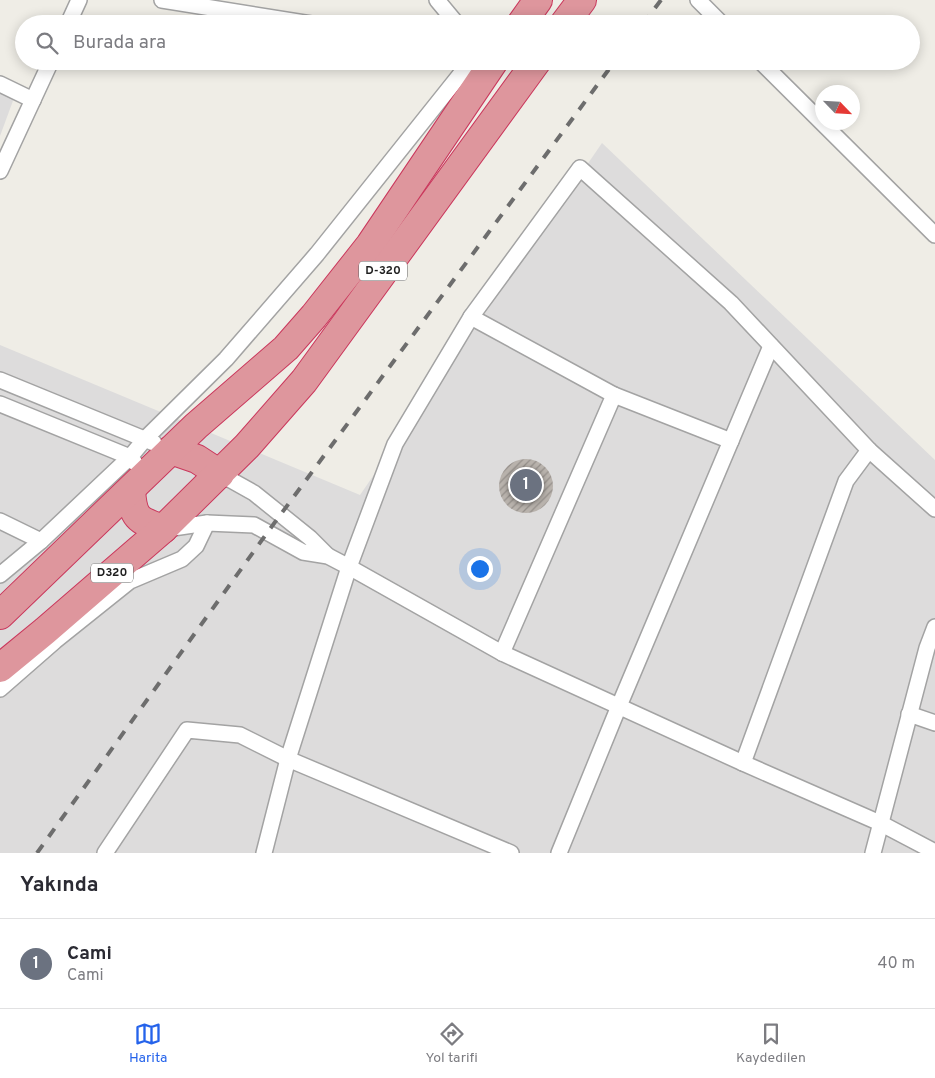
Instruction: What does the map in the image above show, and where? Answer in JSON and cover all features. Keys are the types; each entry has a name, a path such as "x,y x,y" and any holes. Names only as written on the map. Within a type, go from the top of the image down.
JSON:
{"highway":[{"path":"527,15 538,0"},
{"path":"571,15 582,0"},
{"name":"D-320","path":"171,450 286,348 314,316 370,245 445,112 485,70"},
{"name":"D-320","path":"220,474 248,446 304,381 530,70"},
{"path":"0,615 135,474 171,450 197,459 220,474"},
{"path":"135,474 132,505 136,516 142,522 163,529"},
{"name":"D320","path":"0,668 163,529 220,474"}],"street":[{"path":"72,15 79,0"},
{"path":"162,0 255,15"},
{"path":"437,0 450,15"},
{"path":"698,0 713,15"},
{"path":"0,171 46,70"},
{"path":"0,575 41,541 135,474 144,439 226,359 317,254 445,112 466,70"},
{"path":"769,70 935,235"},
{"path":"0,84 33,100"},
{"path":"264,853 288,759 349,567 395,444 471,317 580,168 731,304 869,450 935,509"},
{"path":"471,317 614,395 732,441"},
{"path":"559,853 771,346"},
{"path":"0,380 171,450"},
{"path":"502,654 614,395"},
{"path":"0,404 135,474"},
{"path":"743,763 846,481 869,450"},
{"path":"220,474 254,494 310,538 328,556 502,654 880,823 935,852"},
{"path":"0,521 41,541"},
{"path":"163,529 208,523 254,525 303,552 328,556"},
{"path":"0,689 55,641 130,581 182,559 196,546 208,523"},
{"path":"873,853 927,648 935,627"},
{"path":"909,714 935,722"},
{"path":"105,853 187,730 240,735 288,759 510,853"}],"shaded area":[{"path":"0,90 14,98 0,136"},
{"path":"602,143 935,460 935,853 0,853 0,345 360,495"}],"building":[{"path":"526,459 536,461 545,467 551,476 553,486 551,496 545,505 536,511 526,513 516,511 507,505 501,496 499,486 501,476 507,467 516,461"}],"railway":[{"path":"650,15 661,0"},
{"path":"37,853 267,533 608,70"}],"place":[{"name":"Cami","path":"526,485"}]}
